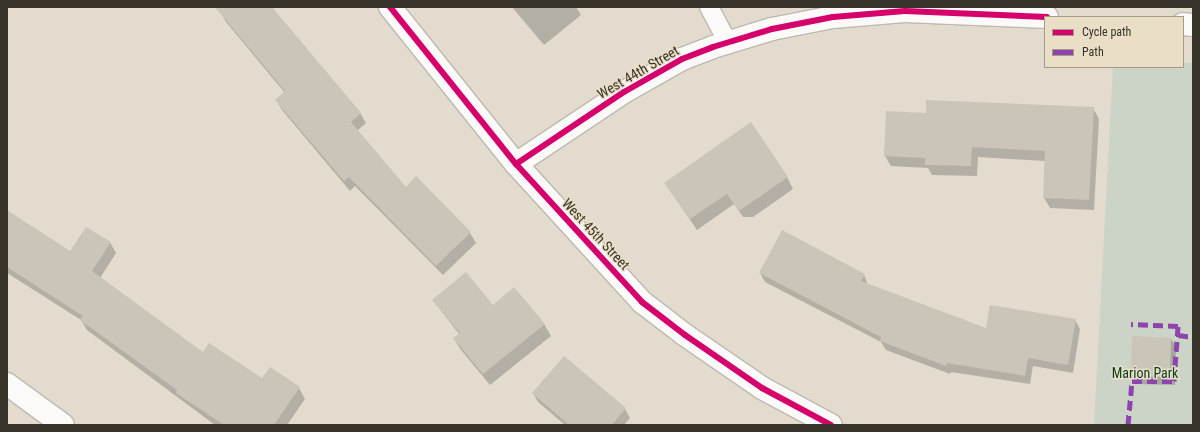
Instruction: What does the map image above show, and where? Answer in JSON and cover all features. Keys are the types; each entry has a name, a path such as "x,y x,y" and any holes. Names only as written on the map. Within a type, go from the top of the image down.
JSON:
{"street":[{"name":"West 45th Street","path":"390,7 516,164 642,302 685,335 762,388 831,425"},
{"name":"West 44th Street","path":"516,164 624,92 682,59 728,42 821,13 924,9 1044,17"},
{"path":"7,384 63,425"}],"lane":[{"path":"709,7 728,42"}],"green space":[{"name":"Marion Park","path":"1184,63 1193,63 1193,425 1094,425 1113,68 1184,68"}],"building":[{"path":"215,7 272,7 361,113 351,122 406,187 416,176 471,232 436,266 349,177 344,181 275,100 285,91"},
{"path":"926,100 1094,107 1089,200 1043,198 1045,151 972,147 971,166 925,165 925,158 884,156 886,111 926,113"},
{"path":"751,122 788,177 739,211 727,194 690,219 664,183"},
{"path":"7,210 70,251 86,227 111,242 92,271 203,352 209,343 262,378 270,367 300,387 274,425 224,425 176,393 177,390 80,320 83,316 7,267"},
{"path":"782,230 865,274 861,281 986,328 990,305 1076,319 1068,365 1028,358 1025,376 947,363 946,366 880,341 881,337 759,273"},
{"path":"466,272 493,305 514,287 545,324 483,374 453,338 460,333 432,300"},
{"path":"1132,336 1171,338 1170,377 1131,376"},
{"path":"564,356 626,408 612,425 569,425 532,393"}],"marked path":[{"path":"1128,425 1132,381 1174,381 1178,326 1131,324"},
{"path":"1178,335 1193,337"}],"cycle path":[{"path":"390,7 516,164 642,302 685,335 762,388 831,425"},
{"path":"516,164 624,92 682,59 713,47 772,29 833,17 905,11 1044,17"}]}
